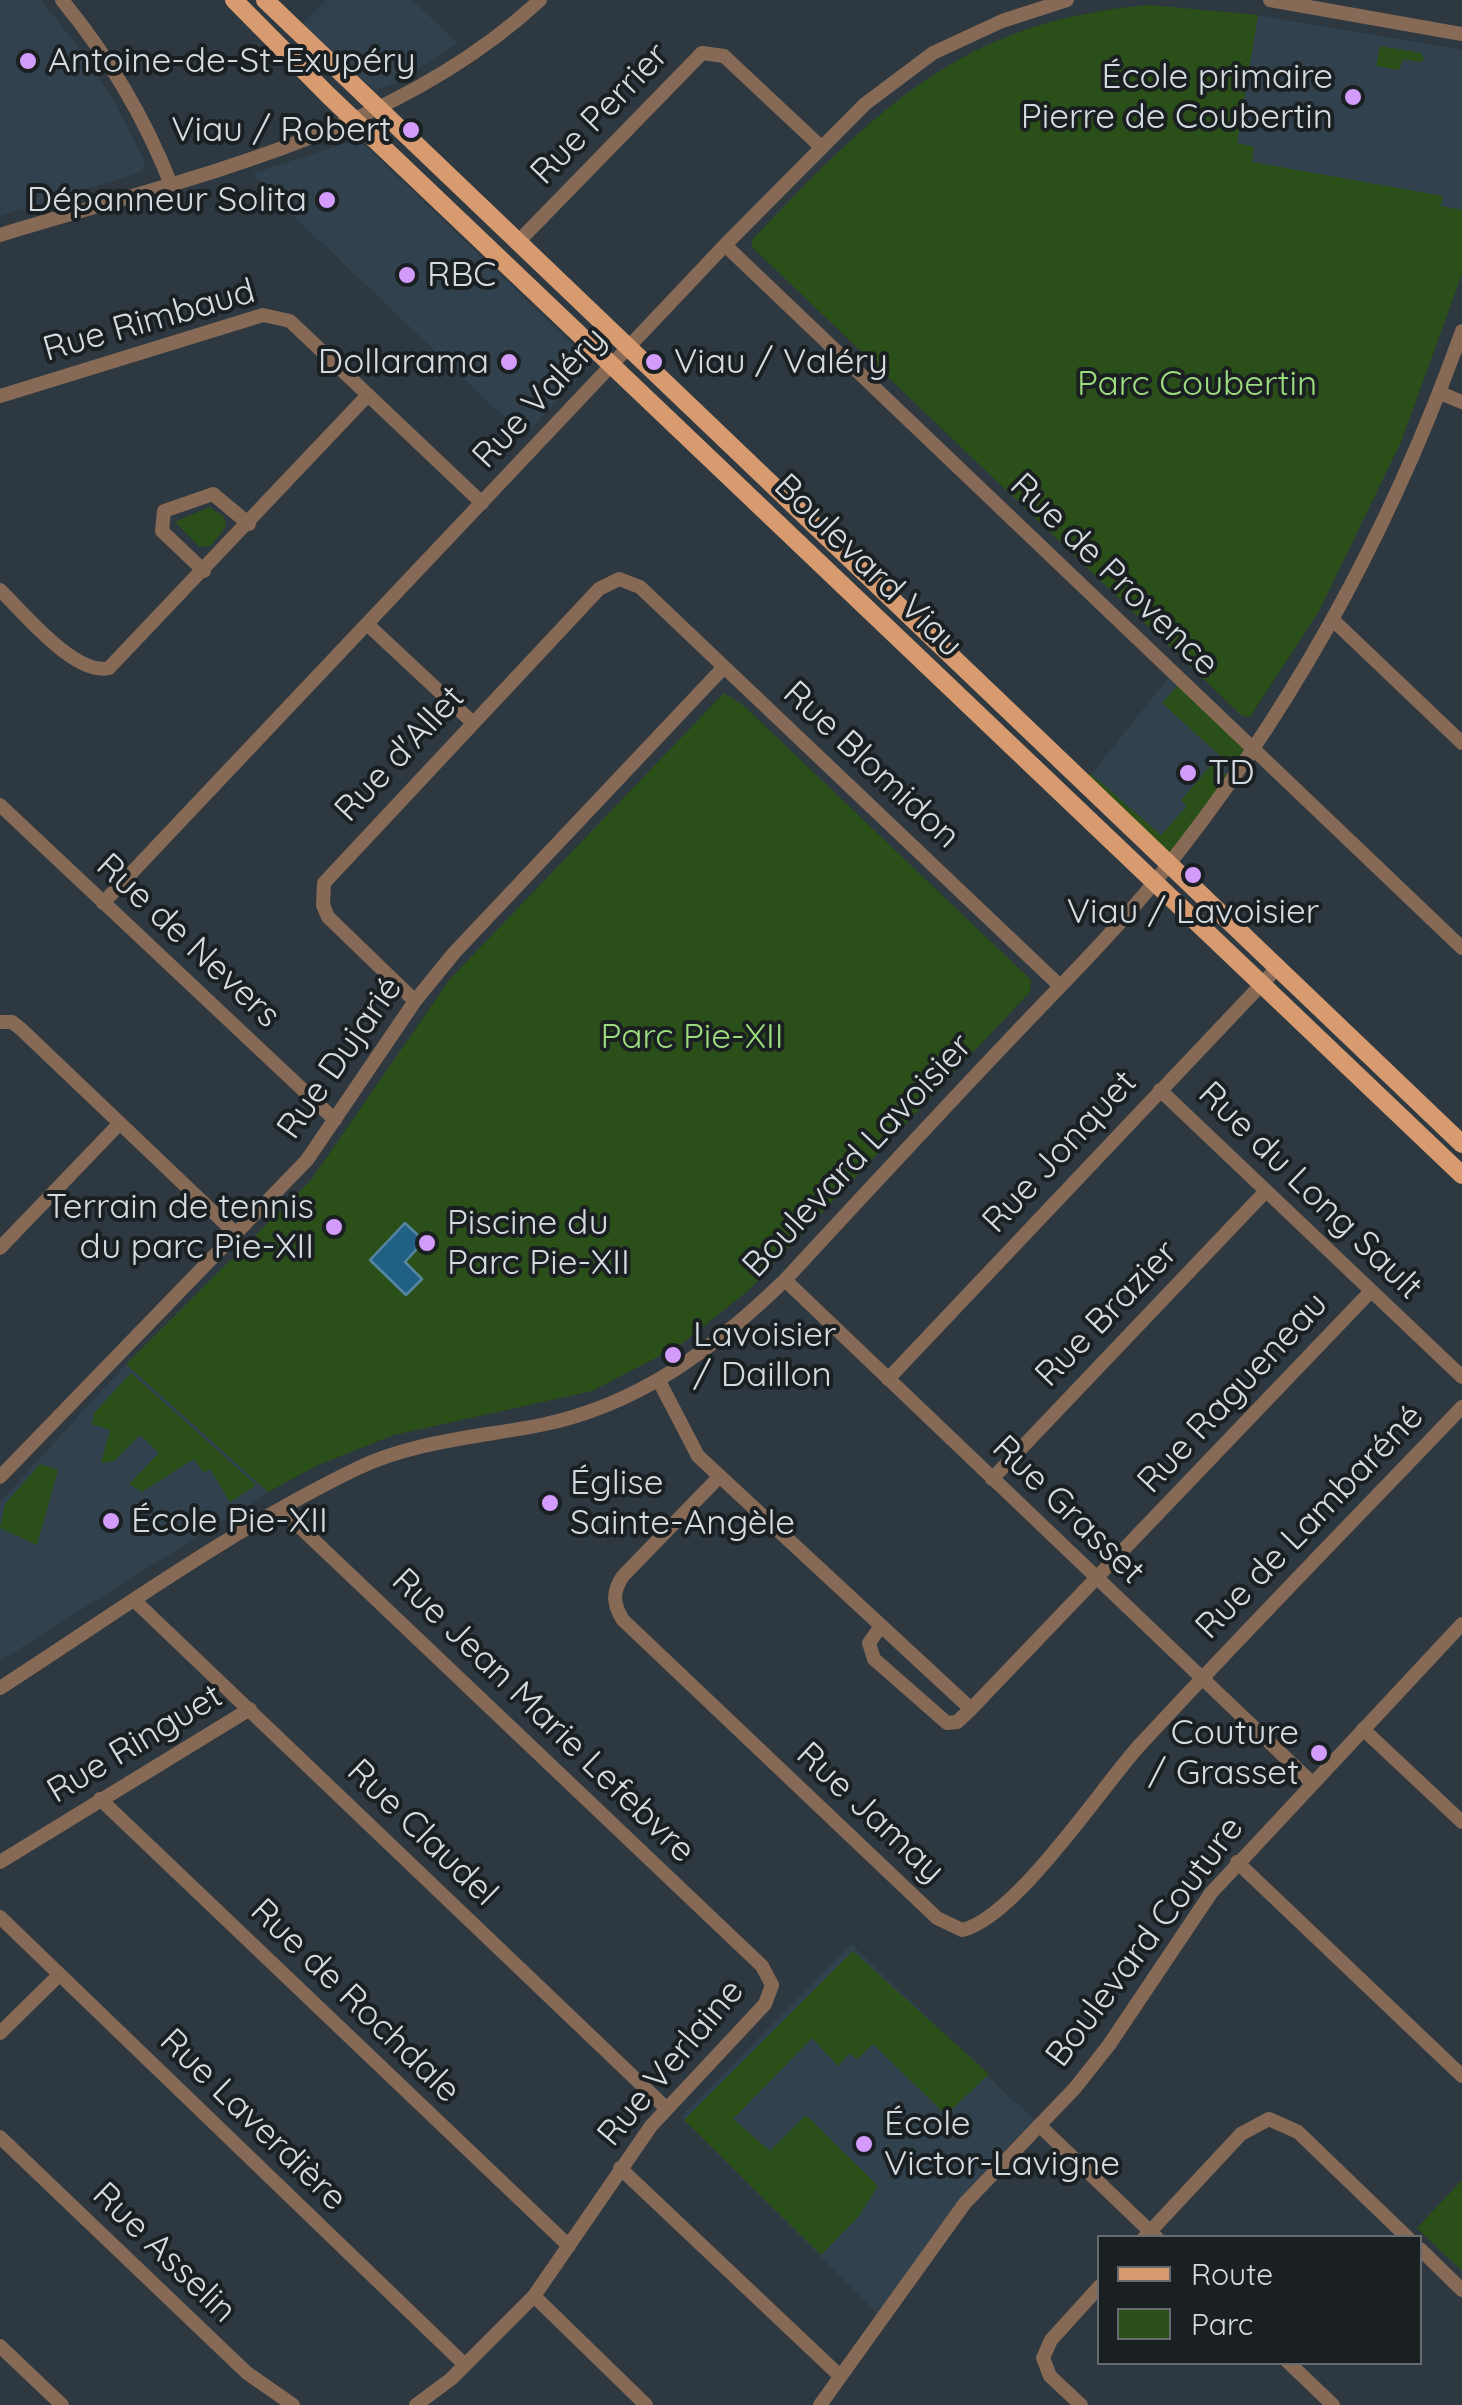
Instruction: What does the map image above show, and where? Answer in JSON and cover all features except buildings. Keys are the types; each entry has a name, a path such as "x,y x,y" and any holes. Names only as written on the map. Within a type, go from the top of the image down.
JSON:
{"main road":[{"name":"Boulevard Viau","path":"234,0 612,366 1462,1175"},
{"name":"Boulevard Viau","path":"265,0 1462,1144"}],"street":[{"path":"62,0 118,75 144,120 170,182"},
{"path":"0,235 356,120 466,60 540,0"},
{"name":"Rue Valéry","path":"103,903 820,146 865,104 933,53 1045,2 1067,0"},
{"path":"1274,0 1462,34"},
{"name":"Rue Perrier","path":"517,242 702,53 724,56 820,146"},
{"name":"Rue de Provence","path":"725,245 1462,948"},
{"name":"Rue Rimbaud","path":"0,396 270,314 290,321 482,503"},
{"name":"Boulevard Lavoisier","path":"0,1688 282,1510 379,1460 438,1443 576,1416 660,1380 725,1337 785,1280 1155,882 1254,749 1333,620 1389,511 1462,331"},
{"path":"1440,392 1462,402"},
{"path":"0,590 78,664 98,670 118,662 368,396"},
{"path":"204,571 162,532 164,511 213,494 249,524"},
{"name":"Rue d'Allet","path":"415,1001 328,916 323,906 324,883 599,589 619,579 640,587"},
{"name":"Rue Blomidon","path":"640,587 1060,986"},
{"path":"1333,620 1462,743"},
{"path":"367,624 471,722"},
{"name":"Rue Dujarié","path":"0,1477 233,1231 289,1180 335,1120 415,1001 454,953 724,667"},
{"name":"Rue de Nevers","path":"0,805 335,1120"},
{"name":"Rue Jonquet","path":"888,1380 1277,968"},
{"path":"0,1022 12,1022 21,1029 233,1231"},
{"name":"Rue du Long Sault","path":"1160,1090 1462,1377"},
{"path":"0,1248 120,1123"},
{"name":"Rue Brazier","path":"992,1479 1266,1191"},
{"name":"Rue Grasset","path":"785,1280 1311,1782"},
{"name":"Rue Ragueneau","path":"971,1708 1371,1291"},
{"path":"660,1380 692,1446 971,1708 958,1722 947,1723 869,1649 870,1637 881,1626"},
{"name":"Rue de Lambaréné","path":"1202,1680 1462,1407"},
{"name":"Rue Jamay","path":"720,1476 623,1576 614,1596 616,1609 623,1620 948,1927 962,1930 988,1919 1080,1821 1123,1765 1202,1680"},
{"name":"Rue Jean Marie Lefebvre","path":"282,1510 762,1966"},
{"name":"Rue Claudel","path":"136,1602 666,2108"},
{"name":"Boulevard Couture","path":"820,2405 965,2202 1109,2045 1186,1926 1237,1862 1462,1624"},
{"name":"Rue Ringuet","path":"0,1862 250,1708"},
{"path":"1363,1729 1462,1822"},
{"name":"Rue de Rochdale","path":"100,1799 569,2246"},
{"path":"1237,1862 1462,2076"},
{"name":"Rue Laverdière","path":"0,1917 465,2364"},
{"name":"Rue Verlaine","path":"534,2296 620,2168 666,2108 765,2004 772,1985 762,1966"},
{"path":"0,2033 58,1976"},
{"path":"1039,2125 1150,2235 1241,2134 1269,2119 1298,2132 1405,2235"},
{"name":"Rue Asselin","path":"0,2137 246,2373 293,2405"},
{"path":"620,2168 840,2376"},
{"path":"1422,2251 1462,2290"},
{"path":"1081,2405 1050,2376 1043,2358 1051,2340 1097,2289"},
{"path":"416,2405 465,2364 534,2296 642,2404"},
{"path":"0,2346 62,2405"},
{"path":"1291,2365 1332,2405"}],"shaded area":[{"path":"0,0 41,0 91,63 122,116 145,162 141,172 0,216"},
{"path":"327,0 412,0 458,43 395,83 374,90 303,24"},
{"name":"École primaire Pierre de Coubertin","path":"1258,15 1462,50 1462,216 1230,175"},
{"path":"358,139 589,360 587,369 524,436 257,181 254,173"},
{"path":"1173,672 1253,749 1169,864 1084,783"},
{"name":"École Pie-XII","path":"126,1364 268,1492 0,1661 0,1502"},
{"name":"École Victor-Lavigne","path":"851,1944 1039,2125 1000,2164 881,2317 681,2117"}],"green space":[{"name":"Parc Coubertin","path":"1149,5 1258,15 1237,143 1254,147 1252,162 1443,196 1441,206 1462,210 1462,274 1401,442 1319,611 1250,717 1241,715 752,247 752,240 840,151 926,80 973,52 1024,30 1082,14"},
{"path":"1380,46 1421,53 1424,59 1403,59 1399,70 1376,66"},
{"path":"209,507 224,517 226,526 211,546 200,547 175,522"},
{"path":"1182,681 1253,749 1238,772 1162,703"},
{"name":"Parc Pie-XII","path":"724,693 744,706 1031,980 1030,992 749,1290 679,1346 592,1391 394,1435 318,1465 268,1492 126,1364 311,1180 450,979"},
{"path":"1214,762 1232,780 1169,864 1084,783 1090,773 1161,835 1187,806 1181,800"},
{"path":"131,1373 256,1485 230,1502 210,1469 204,1473 194,1459 142,1492 129,1484 159,1453 140,1435 114,1461 101,1463 110,1430 92,1424 94,1413"},
{"path":"40,1464 58,1470 37,1545 0,1528 5,1504"},
{"path":"853,1951 989,2074 946,2115 873,2044 857,2060 850,2053 838,2066 812,2038 733,2119 770,2151 806,2115 878,2186 859,2216 821,2255 684,2120"},
{"path":"1462,2180 1462,2271 1417,2228"}],"water":[{"path":"405,1223 424,1241 405,1262 422,1279 406,1295 370,1260"}],"place":[{"name":"Antoine-de-St-Exupéry","path":"28,61"},
{"name":"École primaire Pierre de Coubertin","path":"1353,97"},
{"name":"Viau / Robert","path":"411,130"},
{"name":"Dépanneur Solita","path":"327,200"},
{"name":"RBC","path":"407,275"},
{"name":"Dollarama","path":"509,362"},
{"name":"Viau / Valéry","path":"654,362"},
{"name":"TD","path":"1188,773"},
{"name":"Viau / Lavoisier","path":"1193,875"},
{"name":"Terrain de tennis du parc Pie-XII","path":"334,1227"},
{"name":"Piscine du Parc Pie-XII","path":"427,1243"},
{"name":"Lavoisier / Daillon","path":"673,1355"},
{"name":"Église Sainte-Angèle","path":"550,1503"},
{"name":"École Pie-XII","path":"111,1521"},
{"name":"Couture / Grasset","path":"1319,1753"},
{"name":"École Victor-Lavigne","path":"864,2144"}]}
